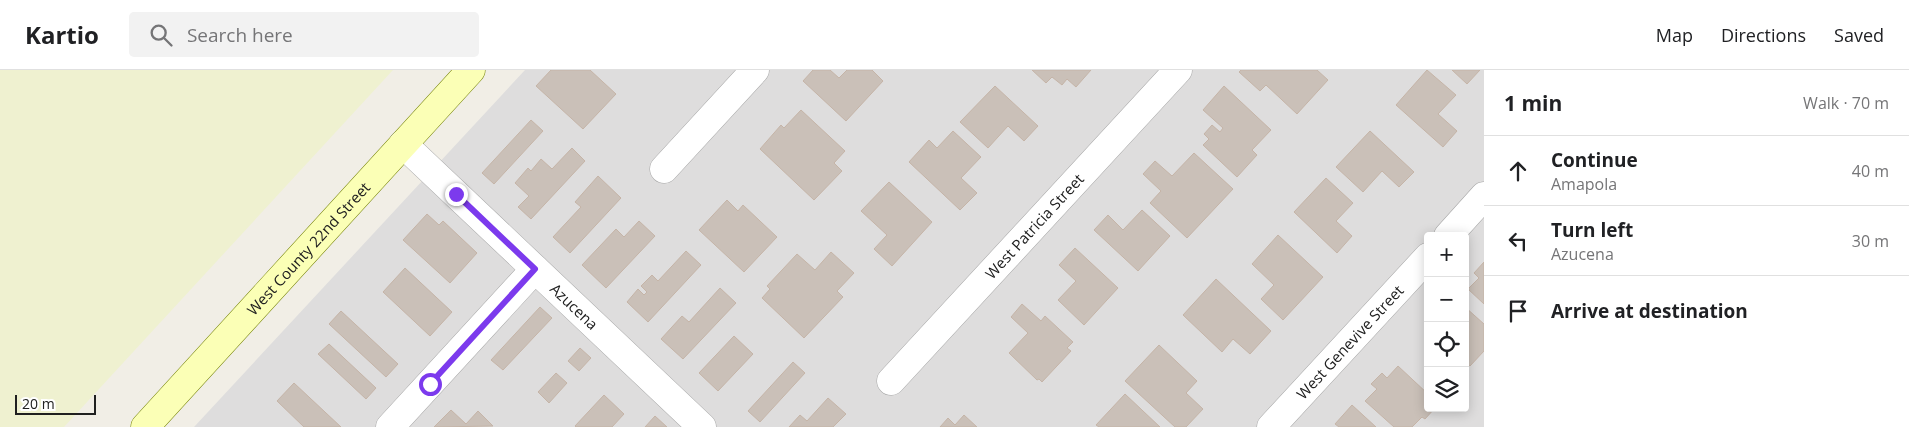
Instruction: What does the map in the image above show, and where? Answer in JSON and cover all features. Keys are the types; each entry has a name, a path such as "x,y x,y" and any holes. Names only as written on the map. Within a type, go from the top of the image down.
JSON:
{"street":[{"name":"West County 22nd Street","path":"145,427 472,70"},
{"path":"664,169 755,70"},
{"name":"West Patricia Street","path":"891,381 1178,70"},
{"name":"Azucena","path":"403,144 702,427"},
{"path":"1452,232 1484,196"},
{"name":"West Genevive Street","path":"1271,427 1424,261"},
{"path":"390,427 535,269"}],"shaded area":[{"path":"525,70 1484,70 1484,427 194,427"}],"green space":[{"path":"0,70 393,70 64,427 0,427"}],"building":[{"path":"551,70 590,70 616,94 583,129 536,86"},
{"path":"813,70 830,70 839,78 847,70 872,70 883,81 846,121 803,81"},
{"path":"1032,70 1091,70 1076,87 1067,79 1062,85 1052,77 1046,83"},
{"path":"1241,70 1317,70 1328,80 1297,114 1266,85 1260,91 1239,72"},
{"path":"1427,70 1456,95 1438,114 1457,131 1443,147 1396,105"},
{"path":"1452,70 1480,70 1467,84"},
{"path":"995,86 1038,126 1024,141 1008,126 988,148 960,122"},
{"path":"1224,86 1271,130 1252,150 1257,155 1237,177 1203,145 1209,139 1204,134 1212,125 1220,132 1223,128 1203,110"},
{"path":"801,110 845,151 834,163 842,171 814,200 760,149 781,125 784,128"},
{"path":"531,120 543,131 494,184 482,173"},
{"path":"953,131 981,157 961,178 977,193 960,210 909,162 929,140 937,148"},
{"path":"1370,131 1414,172 1399,187 1382,171 1363,192 1336,167"},
{"path":"572,148 585,161 531,219 518,207 529,196 515,183 528,168 531,171 541,159 552,169"},
{"path":"1194,153 1233,189 1187,238 1150,203 1161,191 1143,174 1155,161 1172,176"},
{"path":"598,176 621,198 570,253 553,237 581,207 575,202"},
{"path":"1326,178 1353,203 1336,221 1352,236 1337,253 1294,212"},
{"path":"889,182 932,222 892,266 874,249 887,235 861,211"},
{"path":"727,200 738,211 743,205 777,237 744,272 699,230"},
{"path":"1142,210 1170,236 1138,271 1094,230 1108,215 1123,230"},
{"path":"427,214 439,225 443,221 477,253 450,283 403,240"},
{"path":"639,221 655,236 606,288 582,265 616,229 624,237"},
{"path":"1278,235 1323,277 1283,320 1261,299 1274,285 1252,264"},
{"path":"1075,248 1118,288 1084,325 1058,300 1076,281 1059,265"},
{"path":"686,251 701,265 648,322 627,302 638,289 644,295 647,292 641,286 652,275 658,281"},
{"path":"831,252 854,273 837,291 843,297 804,338 762,298 770,289 767,286 797,254 815,270"},
{"path":"1484,262 1484,304 1469,290 1479,278 1474,273"},
{"path":"405,268 452,312 430,336 383,292"},
{"path":"1216,279 1271,331 1250,354 1233,339 1222,352 1183,315"},
{"path":"720,288 736,303 683,359 661,339 682,316 689,322"},
{"path":"1022,304 1041,321 1045,316 1073,342 1067,348 1071,351 1042,382 1039,379 1037,380 1009,353 1028,333 1011,317"},
{"path":"540,307 552,318 503,370 491,360"},
{"path":"341,311 398,364 386,377 329,324"},
{"path":"1469,311 1484,324 1484,351 1470,366"},
{"path":"734,336 753,354 718,391 699,373"},
{"path":"329,344 376,388 366,399 318,354"},
{"path":"1159,345 1197,381 1186,393 1203,409 1186,427 1175,427 1125,381"},
{"path":"580,348 591,358 579,371 568,361"},
{"path":"793,362 805,373 760,422 748,411"},
{"path":"1398,366 1424,390 1424,412 1431,412 1425,419 1422,417 1412,427 1394,427 1365,401 1377,389 1371,384 1382,373 1387,378"},
{"path":"556,373 567,383 549,403 538,392"},
{"path":"294,383 341,427 304,427 277,401"},
{"path":"1125,394 1160,427 1099,427 1096,425"},
{"path":"604,395 624,414 612,427 576,427 575,426"},
{"path":"828,398 846,414 833,427 789,427 800,415 807,421"},
{"path":"1352,405 1376,427 1339,427 1335,424"},
{"path":"451,410 466,424 478,411 493,426 434,427"},
{"path":"964,415 977,427 940,427 948,418 955,425"},
{"path":"655,416 667,427 645,427"}],"route":[{"path":"430,384 535,269 456,194"}]}
